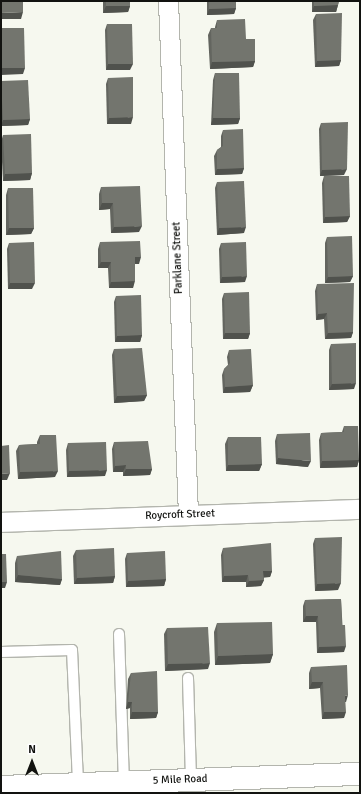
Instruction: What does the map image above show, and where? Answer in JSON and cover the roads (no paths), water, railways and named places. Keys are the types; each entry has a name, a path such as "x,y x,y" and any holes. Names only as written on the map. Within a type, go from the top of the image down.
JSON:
{"main road":[{"name":"5 Mile Road","path":"1,787 78,784 124,788 192,780 360,774"}],"street":[{"name":"Parklane Street","path":"168,1 188,515"},
{"name":"Roycroft Street","path":"1,522 360,509"}],"lane":[{"path":"119,634 124,788"},
{"path":"1,652 72,650 78,784"},
{"path":"188,678 192,780"}]}
